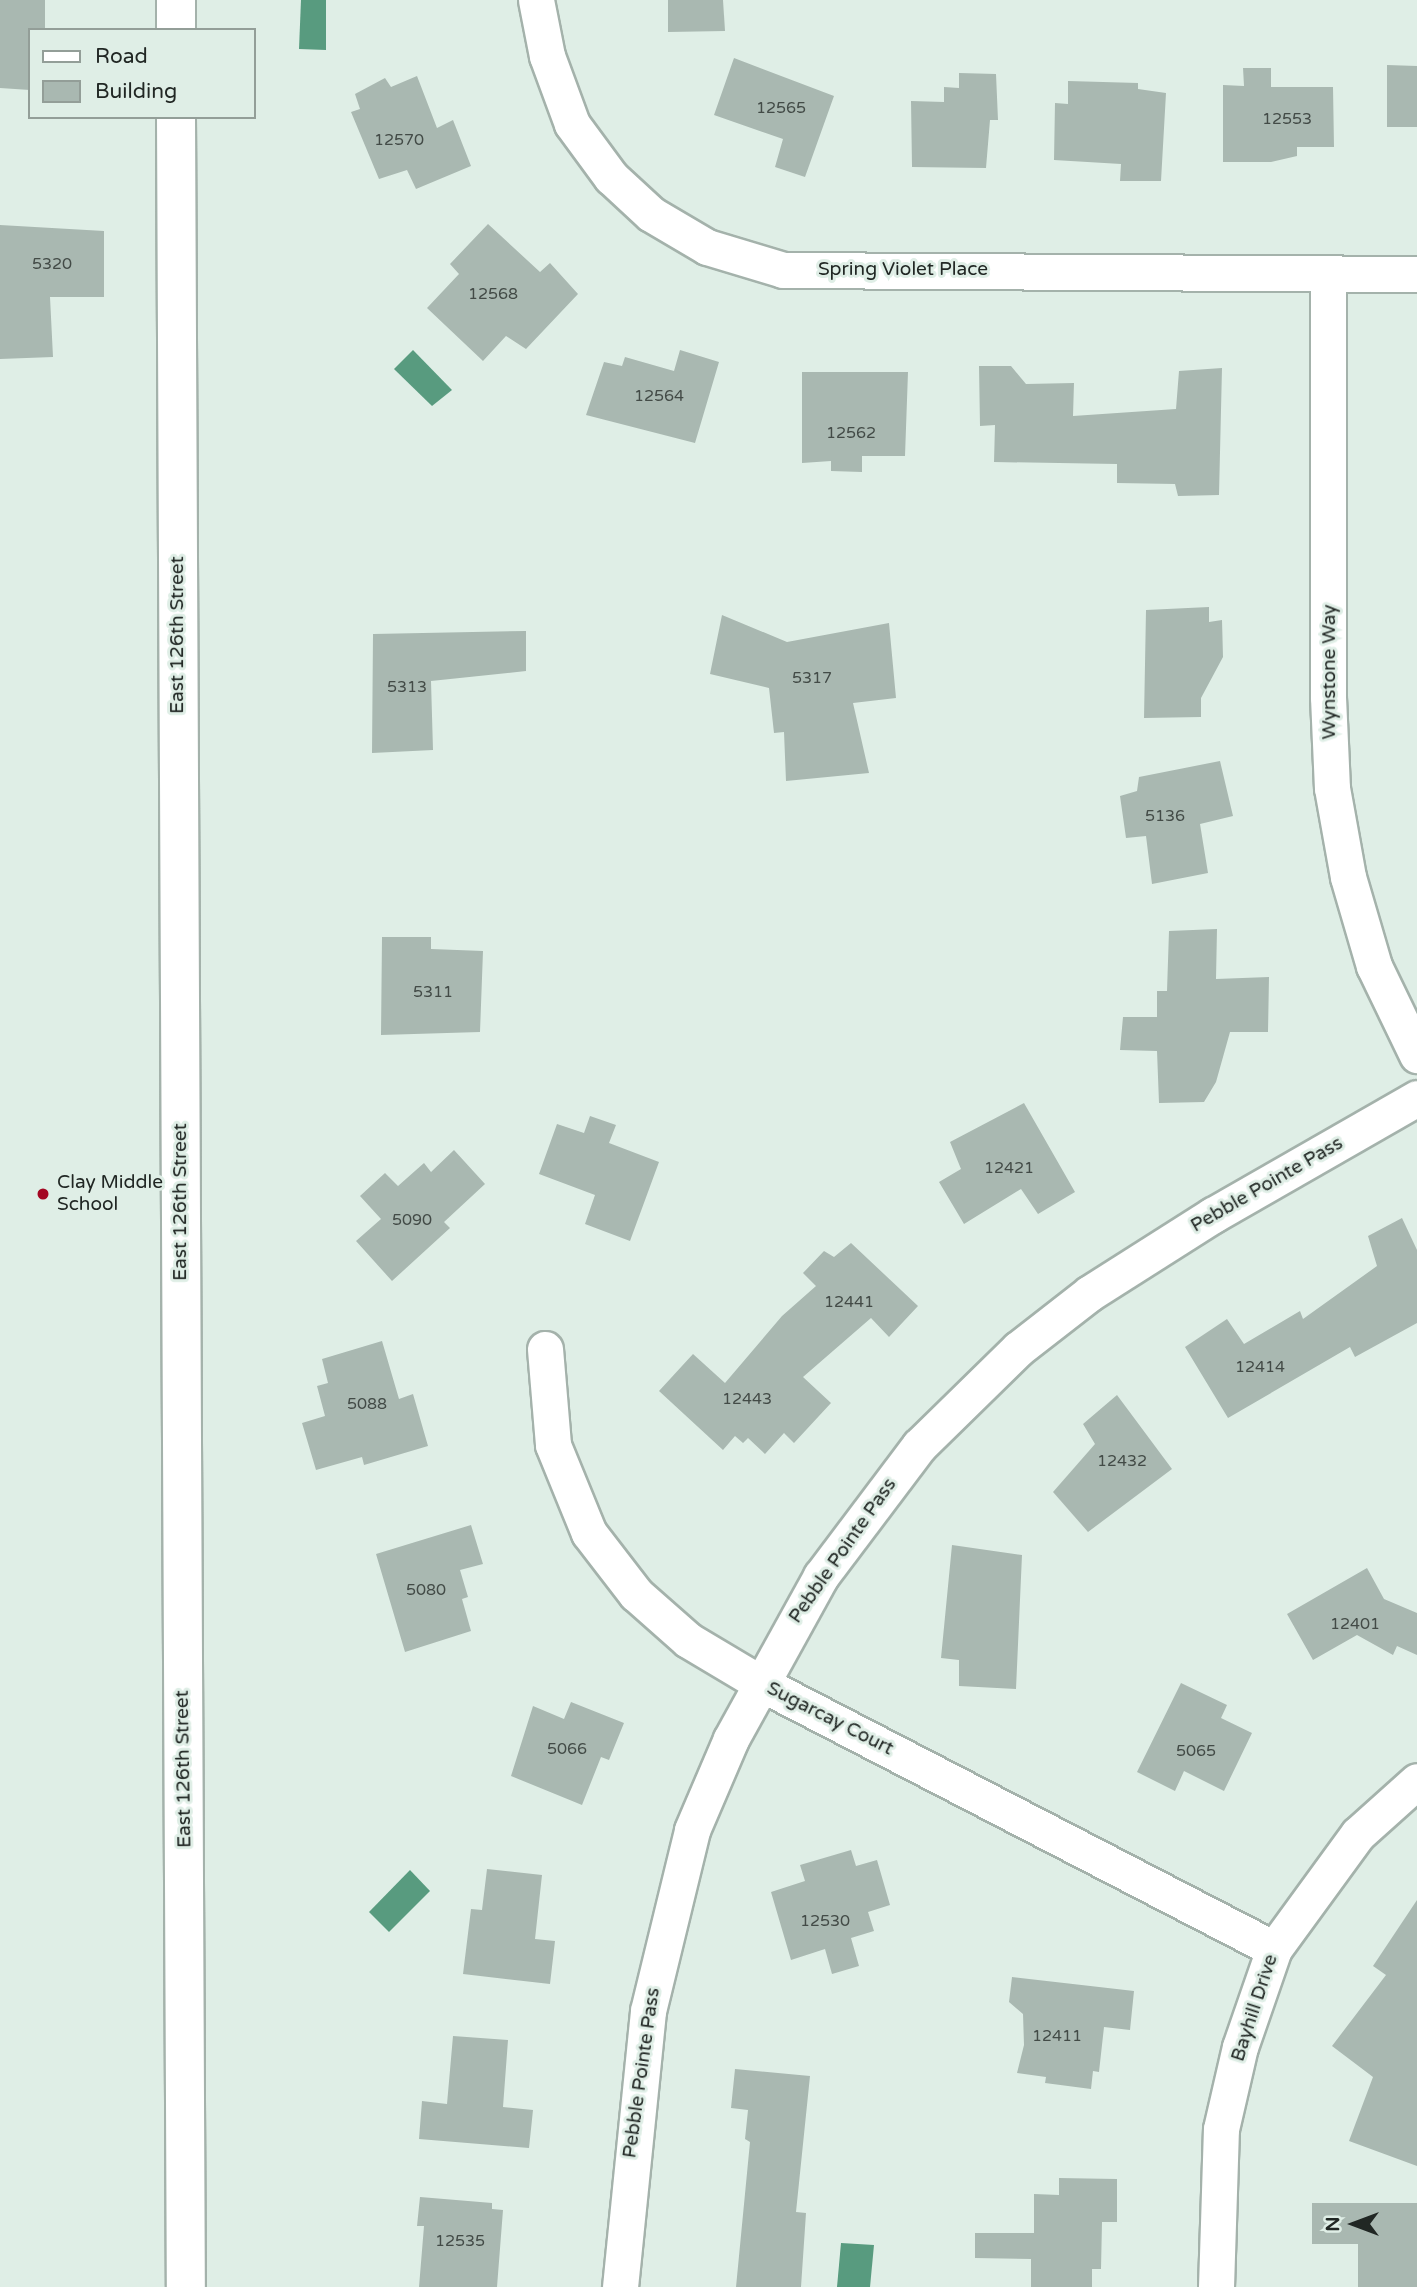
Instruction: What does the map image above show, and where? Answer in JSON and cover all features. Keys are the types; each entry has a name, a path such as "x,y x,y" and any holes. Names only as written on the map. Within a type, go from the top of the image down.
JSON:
{"street":[{"path":"176,0 176,28"},
{"name":"Spring Violet Place","path":"536,0 548,56 572,124 611,177 650,214 707,247 783,270 1417,274"},
{"name":"East 126th Street","path":"176,119 186,2287"},
{"name":"Wynstone Way","path":"1328,274 1328,697 1332,788 1348,877 1374,966 1417,1055"},
{"name":"Pebble Pointe Pass","path":"620,2287 648,2011 667,1921 692,1830 760,1683 795,1618 859,1522 919,1446 1018,1349 1090,1293 1213,1214 1417,1098"},
{"name":"Sugarcay Court","path":"545,1349 553,1445 589,1533 636,1594 688,1640 760,1683 1274,1949"},
{"name":"Bayhill Drive","path":"1216,2287 1221,2129 1240,2047 1274,1949 1358,1834 1417,1781"}],"shaded area":[{"path":"301,0 326,0 326,50 299,49"},
{"path":"413,350 452,390 432,406 394,369"},
{"path":"410,1870 430,1891 389,1932 369,1912"},
{"path":"841,2243 874,2245 870,2287 837,2287"}],"building":[{"path":"0,0 45,0 45,28 28,28 28,90 0,88"},
{"path":"668,0 723,0 725,31 668,32"},
{"path":"734,58 834,96 805,177 775,167 783,139 714,115"},
{"path":"1387,65 1417,66 1417,127 1387,127"},
{"path":"1243,68 1271,68 1271,87 1333,87 1334,147 1297,147 1297,156 1271,162 1223,162 1223,85 1244,86"},
{"path":"959,73 996,74 998,120 990,120 986,168 912,167 911,101 944,102 944,87 959,88"},
{"path":"417,76 437,128 453,120 471,166 416,189 407,170 379,179 351,112 360,109 355,94 385,78 391,87"},
{"path":"1068,81 1138,83 1138,89 1166,93 1161,181 1120,181 1121,164 1054,160 1055,103 1068,104"},
{"path":"488,224 540,272 550,263 578,294 526,349 506,336 483,361 427,308 459,274 450,264"},
{"path":"0,225 104,231 104,297 50,297 53,357 0,359"},
{"path":"680,350 719,362 695,443 586,415 604,362 622,366 625,357 674,371"},
{"path":"979,366 1011,366 1026,384 1074,383 1073,416 1176,409 1179,371 1222,368 1219,495 1178,496 1175,484 1117,483 1117,464 994,462 995,425 980,426"},
{"path":"802,372 908,372 905,456 862,456 862,472 831,471 831,461 802,463"},
{"path":"1209,607 1209,622 1222,620 1223,657 1201,698 1201,717 1144,718 1146,610"},
{"path":"722,615 787,642 889,623 896,698 853,703 869,773 786,781 784,732 774,733 769,688 710,674"},
{"path":"526,631 526,671 431,681 433,750 372,753 373,634"},
{"path":"1220,761 1233,816 1200,824 1208,873 1152,884 1146,836 1126,838 1120,796 1137,791 1139,777"},
{"path":"1217,929 1216,979 1269,977 1268,1032 1230,1032 1216,1082 1204,1102 1159,1103 1157,1051 1120,1050 1123,1017 1157,1017 1157,991 1167,991 1169,931"},
{"path":"382,937 431,937 431,949 483,951 480,1032 381,1035"},
{"path":"1024,1103 1075,1192 1038,1214 1021,1189 964,1224 939,1182 961,1169 950,1142"},
{"path":"590,1116 616,1125 609,1143 659,1162 630,1241 585,1224 595,1195 539,1174 557,1124 584,1133"},
{"path":"454,1150 485,1184 444,1222 450,1228 392,1281 356,1241 381,1219 360,1196 385,1173 398,1186 424,1163 431,1172"},
{"path":"1402,1218 1417,1250 1417,1323 1355,1357 1350,1347 1228,1418 1185,1347 1227,1319 1244,1344 1300,1311 1303,1319 1377,1266 1368,1236"},
{"path":"851,1243 918,1306 889,1337 871,1318 803,1377 831,1403 794,1443 784,1433 765,1454 748,1438 743,1443 735,1436 723,1450 659,1391 693,1354 725,1383 782,1316 816,1286 803,1273 824,1251 834,1257"},
{"path":"382,1341 399,1399 413,1394 428,1446 364,1465 362,1457 316,1470 302,1423 325,1416 317,1386 328,1383 322,1359"},
{"path":"1117,1395 1172,1469 1088,1532 1053,1492 1095,1444 1083,1424"},
{"path":"471,1525 483,1564 460,1570 468,1597 462,1599 471,1631 405,1652 376,1554"},
{"path":"952,1545 1022,1555 1016,1689 959,1686 959,1660 941,1658"},
{"path":"1367,1568 1384,1599 1417,1613 1417,1655 1397,1646 1393,1655 1357,1635 1313,1660 1287,1614"},
{"path":"1181,1683 1227,1705 1221,1718 1252,1733 1224,1791 1184,1771 1175,1791 1137,1772"},
{"path":"571,1702 624,1723 609,1760 601,1757 582,1805 511,1776 533,1706 564,1719"},
{"path":"851,1850 856,1866 877,1860 890,1905 868,1912 874,1931 851,1938 859,1966 832,1974 825,1949 791,1960 771,1892 805,1881 800,1865"},
{"path":"487,1869 542,1875 535,1939 555,1941 550,1984 463,1974 471,1909 482,1910"},
{"path":"1417,1900 1417,2166 1349,2141 1373,2077 1332,2046 1386,1975 1373,1966"},
{"path":"1012,1977 1134,1991 1130,2030 1104,2027 1099,2072 1093,2071 1091,2089 1045,2083 1046,2077 1017,2073 1024,2045 1023,2014 1009,2002"},
{"path":"453,2036 508,2040 503,2107 533,2110 529,2148 419,2139 422,2101 447,2104"},
{"path":"735,2069 810,2076 796,2212 806,2213 801,2287 736,2287 750,2142 745,2139 748,2110 731,2108"},
{"path":"1059,2178 1117,2179 1117,2222 1102,2222 1101,2269 1092,2269 1092,2287 1031,2287 1031,2259 975,2258 975,2233 1034,2233 1034,2194 1059,2195"},
{"path":"420,2197 492,2203 492,2209 503,2210 497,2287 419,2287 424,2226 417,2226"},
{"path":"1312,2203 1417,2203 1417,2287 1358,2287 1358,2244 1312,2244"}],"place":[{"name":"Clay Middle School","path":"43,1194"}]}
